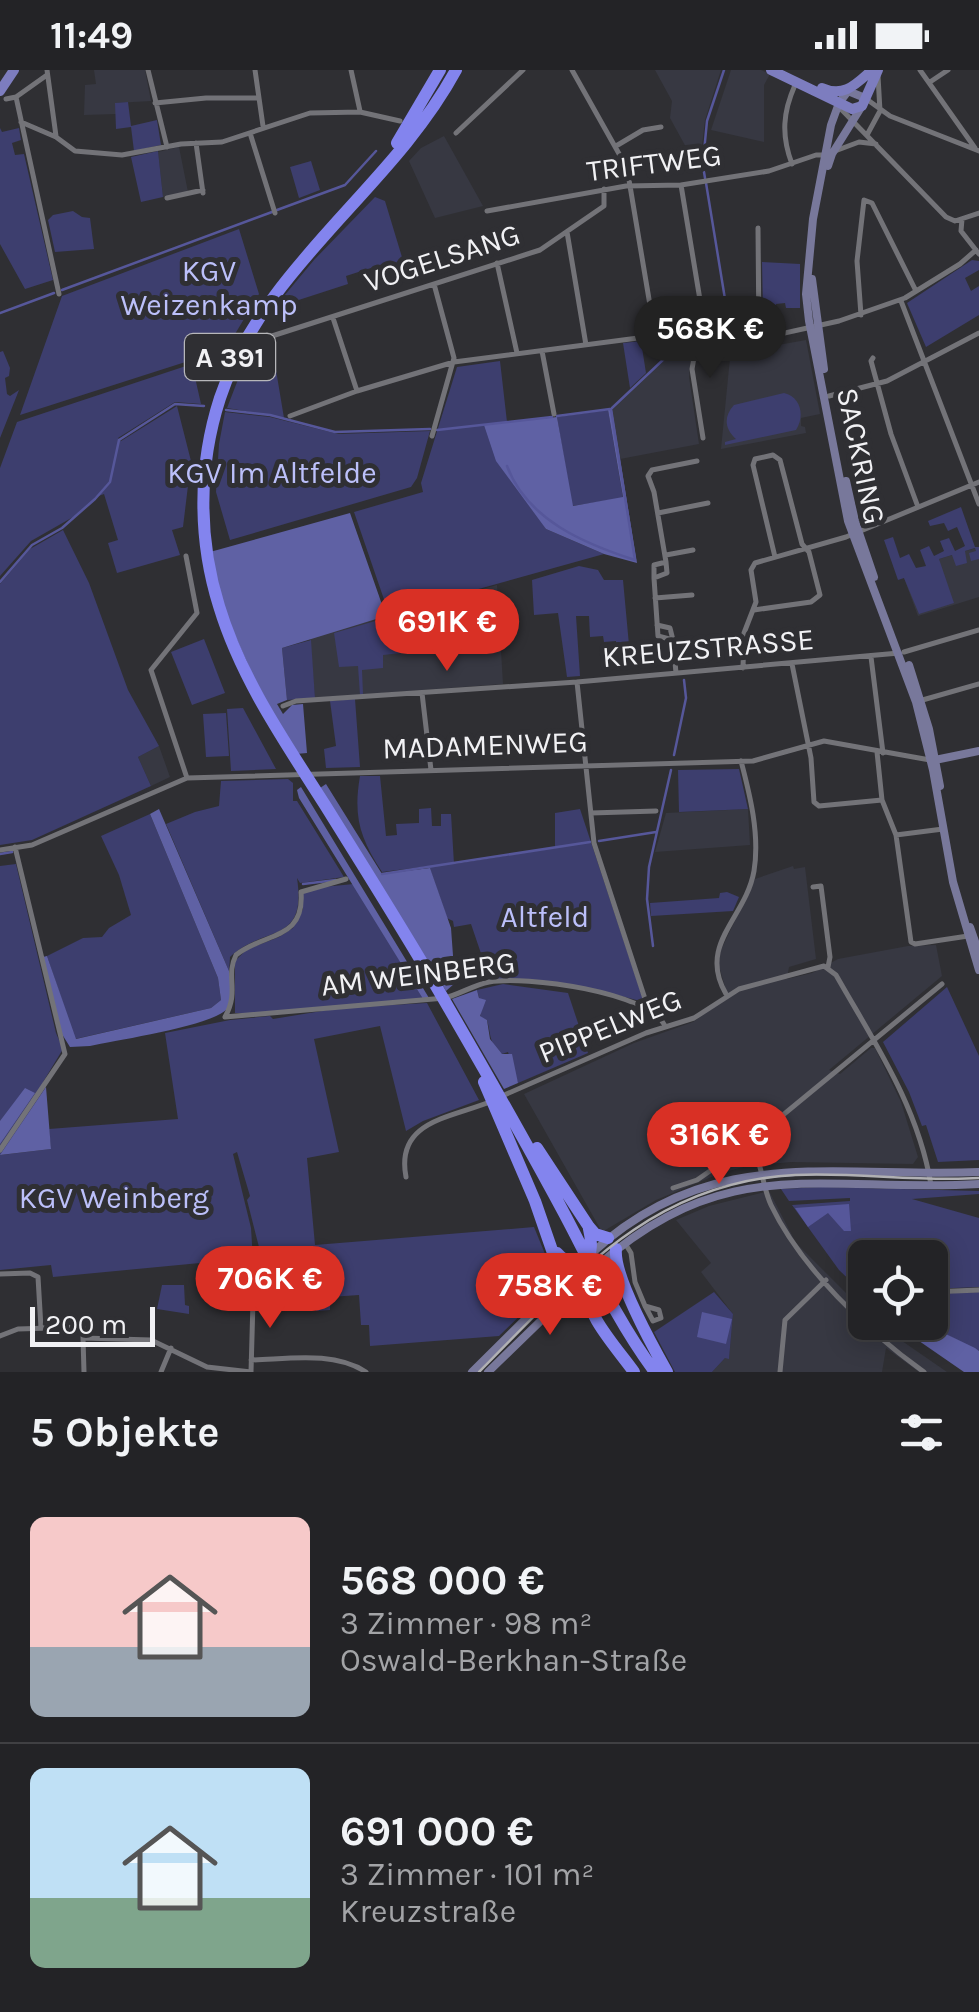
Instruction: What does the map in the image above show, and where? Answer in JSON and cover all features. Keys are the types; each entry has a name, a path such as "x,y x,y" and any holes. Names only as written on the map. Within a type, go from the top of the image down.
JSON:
{"highway":[{"path":"397,143 440,70"},
{"name":"A 391","path":"456,70 287,268 232,353 203,436 197,483 199,551 226,644 506,1115"},
{"name":"A 391","path":"199,551 210,438 224,386 244,344 292,272 405,143 456,70"},
{"path":"506,1115 588,1227 600,1256 624,1284"},
{"path":"506,1115 576,1243 634,1372"},
{"path":"506,1115 564,1282"},
{"path":"553,1248 562,1259 600,1256 616,1260 668,1372"},
{"path":"600,1256 597,1296 647,1372"},
{"path":"563,1298 597,1296"},
{"path":"597,1296 655,1372"}],"main road":[{"path":"3,95 14,70"},
{"path":"771,70 831,96 848,91 875,70"},
{"path":"784,70 852,109 864,102"},
{"path":"828,156 854,122 875,70"},
{"path":"831,96 848,91"},
{"path":"848,91 864,102"},
{"name":"SACKRING","path":"831,96 828,156 812,255 814,327 844,507 919,701 944,829 979,970"},
{"name":"SACKRING","path":"814,327 856,533"},
{"name":"MADAMENWEG","path":"933,760 979,751"},
{"path":"488,1372 639,1215 676,1196 721,1181 778,1172 979,1172"},
{"path":"472,1372 564,1282 658,1221 694,1204 781,1183 979,1184"}],"street":[{"path":"148,70 167,147"},
{"path":"255,70 263,127"},
{"path":"350,70 360,112"},
{"path":"456,134 523,70"},
{"path":"572,70 625,162 655,336"},
{"path":"868,135 880,111 875,70"},
{"path":"920,70 977,150"},
{"path":"930,82 948,70"},
{"path":"3,95 16,97 47,72"},
{"path":"47,72 56,137"},
{"path":"792,164 785,146 784,117 796,82"},
{"path":"831,96 942,213 951,220 979,212"},
{"path":"16,97 59,294"},
{"path":"155,103 258,98"},
{"path":"864,102 977,150"},
{"path":"22,122 56,137 68,148 122,155 222,142 310,113 360,112 400,121"},
{"path":"616,146 643,130 661,126"},
{"path":"26,142 35,129"},
{"path":"250,133 276,213"},
{"name":"TRIFTWEG","path":"487,211 604,189 681,186 768,171 816,155 828,156 859,142 876,144"},
{"path":"167,198 203,192 196,143"},
{"path":"681,186 702,312 692,375 704,438"},
{"name":"VOGELSANG","path":"267,335 540,250 604,206 604,189"},
{"path":"862,315 857,261 864,200 872,203 887,228 916,291"},
{"path":"290,416 454,362 655,336 735,344 862,315 901,301 977,252 961,231 962,219"},
{"path":"758,228 760,339"},
{"path":"567,232 586,345"},
{"path":"497,264 517,354"},
{"path":"432,436 454,362 434,284"},
{"path":"901,301 976,484 979,504"},
{"path":"332,316 357,391"},
{"path":"830,396 877,384 926,363 979,332"},
{"path":"542,351 554,414"},
{"path":"874,358 871,361 877,384 918,507"},
{"path":"754,610 820,598 780,460 772,456 755,459 753,464 775,557"},
{"path":"673,640 659,638 657,626 654,578 667,573 648,476 652,470 697,461"},
{"path":"743,668 744,634 757,597 751,567 754,562 856,533 976,484"},
{"path":"658,513 708,504"},
{"path":"666,558 693,550"},
{"path":"187,778 151,670 197,613 199,551"},
{"path":"655,598 692,596"},
{"path":"657,626 670,628 676,673"},
{"name":"KREUZSTRASSE","path":"282,706 871,657 901,653 979,630"},
{"path":"871,657 882,800 896,835 909,937 916,944 971,936"},
{"path":"792,664 816,804 882,800"},
{"path":"577,682 594,844 648,1008 662,1018 665,1026"},
{"path":"919,701 979,684"},
{"path":"422,694 431,770"},
{"name":"MADAMENWEG","path":"0,850 32,844 187,778 741,761 764,759 808,743 829,742 933,760"},
{"path":"726,994 717,977 715,956 754,871 752,811 741,761"},
{"path":"591,813 656,811"},
{"path":"896,835 944,829"},
{"path":"0,1150 65,1054 16,848"},
{"name":"AM WEINBERG","path":"346,880 301,892 300,912 290,927 236,955 232,967 234,998 225,1016 445,998 502,980 594,992 648,1008"},
{"path":"813,887 821,886 828,967 836,974 905,1098 931,1185"},
{"name":"PIPPELWEG","path":"406,1177 404,1156 408,1136 430,1124 665,1026 694,1018 726,994 811,967 828,967"},
{"path":"673,1188 704,1176 752,1144 942,984"},
{"path":"752,1144 776,1213 795,1245 876,1337 924,1372"},
{"path":"600,1256 632,1253 633,1276 646,1306"},
{"path":"0,1274 30,1273 38,1277 41,1328"},
{"path":"780,1372 785,1320 826,1280"},
{"path":"948,1291 979,1290"},
{"path":"84,1338 144,1339 212,1368 252,1372 253,1301"},
{"path":"0,1336 18,1329 83,1328 84,1372"},
{"path":"161,1372 171,1348"},
{"path":"251,1360 331,1359 366,1372"}],"shaded area":[{"path":"94,70 145,70 151,101 116,103 116,114 84,115 85,85 96,84"},
{"path":"655,70 721,70 705,120 701,154 687,149 670,118 672,101"},
{"path":"731,70 761,70 770,74 764,85 764,142 711,130"},
{"path":"444,136 483,206 435,218 409,161 421,148"},
{"path":"179,147 188,192 163,197 158,152"},
{"path":"686,340 692,345 689,377 699,444 620,459 612,410"},
{"path":"806,340 820,414 801,418 806,433 721,449 731,348"},
{"path":"608,410 612,410 637,563 604,554 546,529 496,461 484,425 557,417 573,506 623,497"},
{"path":"350,513 386,616 282,648 287,700 277,704 283,714 292,705 303,704 307,753 296,754 256,682 228,620 210,552"},
{"path":"979,547 979,597 918,616 904,578 940,563 939,559"},
{"path":"497,585 503,684 315,698 310,637"},
{"path":"159,746 170,777 151,786 138,757"},
{"path":"326,784 382,874 430,868 451,928 455,983 446,991 320,788"},
{"path":"301,787 429,998 423,999 299,798 297,790"},
{"path":"159,809 229,971 231,1000 218,1015 184,1027 70,1047 60,1031 43,957 47,956 76,1039 211,1008 221,1000 218,978 150,814"},
{"path":"748,809 750,845 655,852 666,813"},
{"path":"793,866 805,867 816,959 789,967 787,979 812,973 838,959 936,945 942,976 829,1070 840,1074 875,1048 901,1102 918,1157 913,1164 791,1162 747,1166 656,1200 602,1232 524,1094 634,1043 693,1022 728,997 719,954 755,879"},
{"path":"477,990 479,998 486,1000 480,1016 487,1020 490,1039 502,1054 512,1054 518,1083 504,1089 452,999"},
{"path":"46,1087 51,1149 0,1155"},
{"path":"25,1088 35,1093 0,1144 0,1121"},
{"path":"769,1191 796,1243 848,1295 848,1340 901,1340 947,1372 919,1372 886,1348 882,1372 712,1372 729,1358 733,1314 701,1272 711,1263 676,1220 709,1206"},
{"path":"849,1204 851,1231 844,1231 828,1213 808,1227 795,1208"},
{"path":"702,1312 732,1319 726,1344 697,1337"},
{"path":"948,1335 975,1348 979,1351 979,1372 964,1372 918,1340 948,1340"}],"green space":[{"path":"128,102 131,126 157,120 161,145 134,151 131,127 116,129 115,103"},
{"path":"0,128 2,132 19,128 21,140 12,143 15,155 24,154 53,280 25,289 0,244"},
{"path":"158,151 163,197 141,202 131,157"},
{"path":"311,161 320,190 299,198 290,167"},
{"path":"375,197 385,201 405,267 378,275 374,267 346,276 348,284 274,308 314,260"},
{"path":"73,211 90,218 94,249 55,252 48,220 53,215"},
{"name":"KGV Weizenkamp","path":"239,229 259,294 226,349 20,415 62,296"},
{"path":"972,260 979,261 979,270 965,278 971,291 979,286 979,315 926,347 907,303"},
{"path":"762,262 800,264 800,308 786,308 785,303 763,310"},
{"path":"271,340 284,418 227,408 251,346"},
{"path":"641,341 646,373 630,388 623,343"},
{"path":"3,351 10,368 5,378 7,394 19,390 0,438 0,352"},
{"path":"500,361 507,422 485,424 546,529 604,554 389,614 354,512 423,492 421,483 457,367"},
{"path":"192,364 201,404 175,402 118,438 121,441 177,406 191,461 183,527 172,530 180,555 117,573 108,543 118,540 104,494 31,541 0,576 0,468 17,422"},
{"path":"784,393 794,398 800,408 796,430 725,445 736,439 727,423 734,405"},
{"path":"608,410 623,498 572,506 557,417"},
{"name":"KGV Im Altfelde","path":"225,412 270,417 338,434 430,431 411,487 230,540 216,492"},
{"path":"961,507 975,547 979,547 979,559 971,561 969,553 975,548 965,551 967,563 956,566 952,555 939,559 954,603 919,614 904,578 898,580 884,540 893,537 900,558 909,554 916,568 926,566 920,550 929,546 934,556 944,551 940,541 949,538 955,551 965,546 957,527 948,531 944,523 930,526 928,521"},
{"path":"63,530 89,583 128,690 159,746 138,757 151,786 32,840 0,845 0,584 30,549"},
{"path":"579,566 598,570 604,580 623,580 629,645 604,642 603,636 590,637 589,616 576,616 580,676 567,677 558,613 534,615 532,580"},
{"path":"389,617 398,618 401,653 383,655 383,668 362,670 360,695 358,666 339,667 334,633"},
{"path":"204,639 225,693 192,705 171,652"},
{"path":"311,640 315,698 287,700 282,648"},
{"path":"355,699 360,767 326,768 324,749 336,746 330,701"},
{"path":"243,708 276,769 231,771 227,709"},
{"path":"226,713 229,756 206,757 203,714"},
{"path":"739,769 748,809 679,812 678,770"},
{"name":"Altfeld","path":"360,776 380,776 386,836 397,835 396,824 419,823 419,809 431,808 432,826 441,826 441,814 451,814 454,864 555,848 555,813 580,809 644,1002 594,989 490,980 471,924 454,927 447,918 429,866 382,872 360,827"},
{"path":"288,779 293,783 293,801 297,801 344,877 300,883 297,878 296,914 290,924 230,957 229,971 166,824 219,806 221,781"},
{"path":"150,814 218,978 221,1000 211,1008 75,1039 47,956 83,938 102,937 131,915 101,836"},
{"name":"KGV Weinberg","path":"16,864 63,1049 43,1082 46,1087 1,1155 51,1149 49,1129 178,1119 165,1033 230,1020 427,1003 479,1100 406,1131 380,1026 314,1039 339,1152 307,1158 315,1245 534,1227 552,1271 541,1284 542,1294 499,1336 370,1346 369,1325 361,1325 359,1295 330,1297 330,1310 316,1311 314,1299 258,1303 260,1251 237,1152 233,1154 251,1228 255,1292 212,1293 212,1263 242,1259 53,1277 51,1265 0,1270 0,866"},
{"path":"354,884 423,999 235,1013 235,961 246,950 293,928 303,909 302,892"},
{"path":"720,893 739,897 733,911 651,916 650,903 719,898"},
{"path":"503,984 568,993 588,1053 518,1083 508,1052 502,1054 495,1046 487,1020 480,1017 477,990"},
{"path":"947,987 979,1056 979,1160 938,1162 926,1125 922,1126 883,1042"},
{"path":"781,1189 979,1191 912,1199 979,1218 979,1287 948,1288 948,1240 848,1240 848,1279 792,1205 850,1198 789,1201"},
{"path":"162,1285 184,1285 189,1314 157,1309"},
{"path":"714,1292 733,1314 729,1359 725,1358 712,1372 675,1372 654,1332"},
{"path":"979,1292 979,1351 948,1336 948,1293"}],"waterway":[{"path":"703,162 707,121 724,70"},
{"path":"277,210 345,185 376,151"},
{"path":"704,172 705,178"},
{"path":"706,183 725,299 722,302"},
{"path":"62,290 272,212"},
{"path":"0,313 54,293"},
{"path":"612,408 682,342"},
{"path":"0,582 32,545 62,528 110,482 119,440 175,404 204,406"},
{"path":"557,416 610,409"},
{"path":"507,466 516,485 543,515 578,537 635,560 611,409"},
{"path":"226,410 270,415 335,432 430,429"},
{"path":"437,430 552,417"},
{"path":"674,755 686,698 684,680"},
{"path":"653,946 647,899 649,867 671,770"},
{"path":"599,841 656,832"},
{"path":"382,874 590,842"},
{"path":"0,854 12,852"},
{"path":"303,884 336,880"}],"tram line":[{"path":"479,1372 582,1270 618,1241 698,1196 744,1182 795,1175 979,1178"}]}
